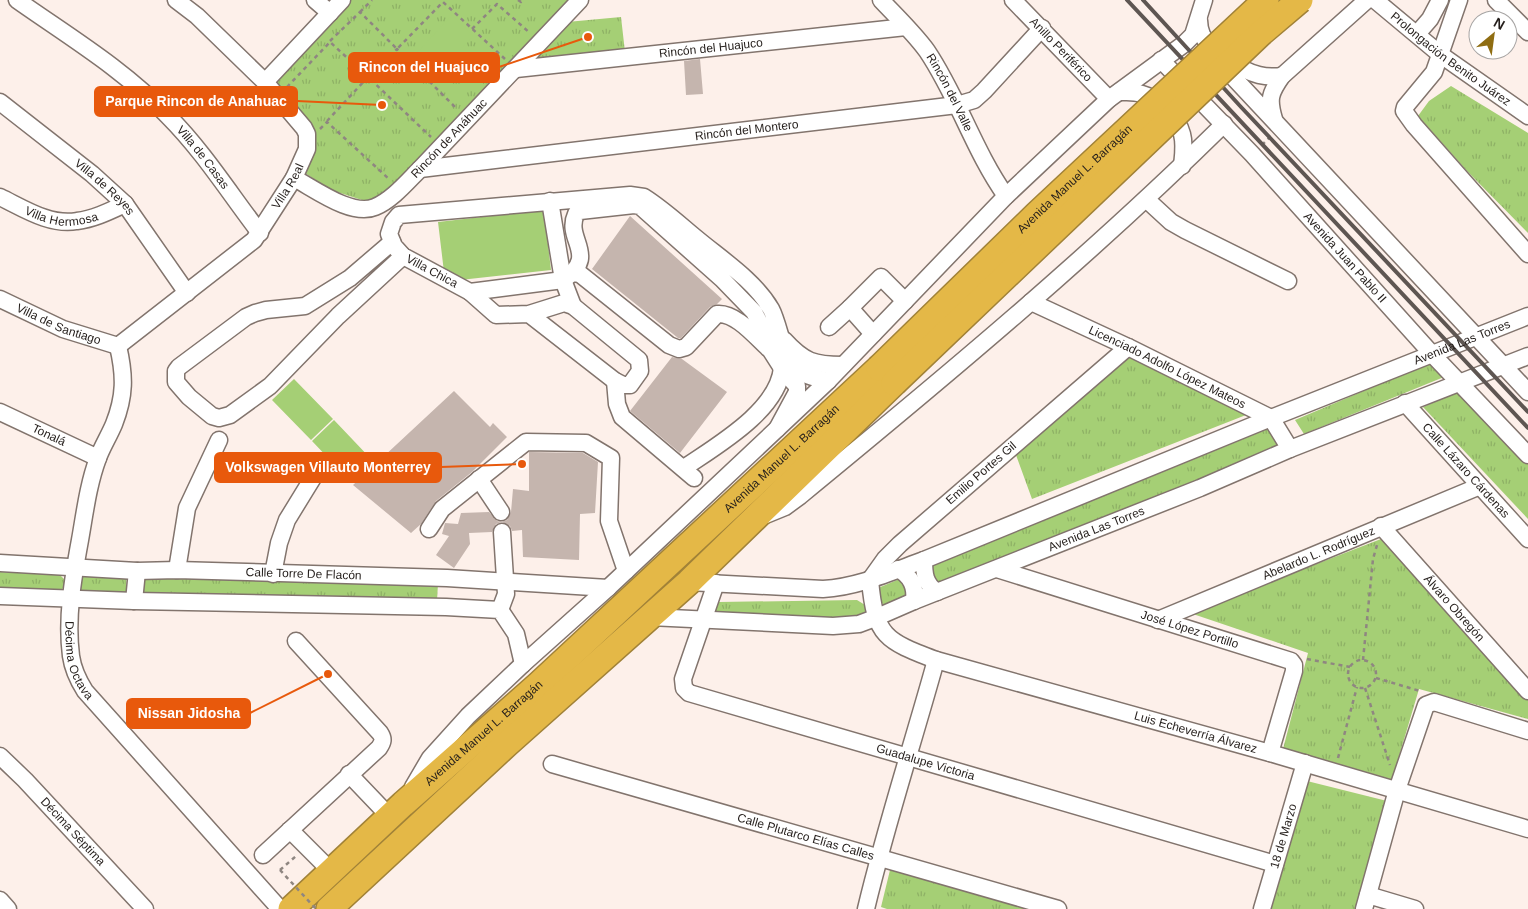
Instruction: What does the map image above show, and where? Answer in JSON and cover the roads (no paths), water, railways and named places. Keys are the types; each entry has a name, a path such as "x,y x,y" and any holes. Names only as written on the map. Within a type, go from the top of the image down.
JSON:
{"highway":[{"name":"Avenida Manuel L. Barragán","path":"329,909 507,744 689,582 752,521 1037,214 1266,0"},
{"name":"Avenida Manuel L. Barragán","path":"291,909 396,811 887,375 1300,0"}],"street":[{"name":"Villa de Casas","path":"17,0 127,79 168,116 198,151 260,233"},
{"name":"Villa Real","path":"118,346 244,250 260,233 294,178 307,149 307,134 304,128 265,82 197,16 176,0"},
{"path":"315,0 330,13"},
{"path":"265,82 342,0"},
{"name":"Rincón de Anáhuac","path":"294,178 351,208 376,207 400,189 420,170 580,0"},
{"name":"Rincón del Valle","path":"881,0 926,50 957,105 995,181 1006,196"},
{"name":"Anillo Periférico","path":"1013,0 1114,96"},
{"path":"350,774 396,811 430,758 468,716 608,588 828,381 1006,196 1114,96 1184,44 1196,27 1204,0"},
{"path":"1277,123 1270,106 1270,99 1282,76 1367,0"},
{"name":"Prolongación Benito Juárez","path":"1375,0 1441,55 1528,116"},
{"path":"1417,34 1430,19 1440,0"},
{"path":"1459,0 1432,76 1406,107 1405,113 1528,254"},
{"path":"1496,0 1528,32"},
{"path":"1196,27 1206,40 1229,60 1250,73 1267,77 1282,76"},
{"path":"1196,27 1277,123 1528,392"},
{"name":"Rincón del Huajuco","path":"516,69 906,28"},
{"name":"Rincón del Montero","path":"420,170 957,105 974,100 984,91 1042,28"},
{"name":"Avenida Juan Pablo II","path":"1161,60 1252,154 1432,354 1528,455"},
{"path":"1114,96 1132,92 1144,94 1166,109 1178,124 1182,135 1184,150 1182,166"},
{"name":"Villa de Reyes","path":"0,102 92,174 125,204 187,293"},
{"path":"752,521 786,506 800,496 1031,302 1182,166 1224,124"},
{"path":"403,256 332,321 270,386 230,415 219,418 212,416 189,397 176,382 176,371 179,367 246,317 266,310 304,306 350,278 392,242 389,234 390,229 399,215 630,195 640,201 651,201 744,278 754,312 771,350 782,368 797,386 797,392 777,429"},
{"name":"Villa Hermosa","path":"0,197 41,216 58,221 76,222 97,216 125,204"},
{"path":"1146,199 1171,222 1288,281"},
{"path":"550,201 568,276 573,306"},
{"path":"568,276 580,262 574,224 576,214 580,211 634,205 640,201"},
{"name":"Villa Chica","path":"392,242 403,256 470,292 568,276"},
{"path":"568,276 580,274 669,345 679,349 686,347 717,314 724,313 732,316 771,350"},
{"path":"829,327 881,277 905,301"},
{"path":"470,292 496,315 529,314 564,303 573,306 639,360 640,371 630,385 623,385 615,381 529,314"},
{"path":"747,293 764,299 782,337 790,362 795,368 809,376 828,381"},
{"name":"Villa de Santiago","path":"0,299 63,329 118,346"},
{"name":"Licenciado Adolfo López Mateos","path":"1031,302 1128,347 1271,418"},
{"path":"850,308 873,334"},
{"name":"Avenida Las Torres","path":"689,582 823,589 839,588 870,580 924,560 1476,335 1528,316"},
{"path":"782,337 802,358 824,365 843,364"},
{"name":"Décima Octava","path":"118,346 123,368 123,393 114,425 98,458 88,491 75,567 69,632 71,658 76,676 85,691 251,879 280,909"},
{"name":"Emilio Portes Gil","path":"870,580 885,559 900,544 1128,347"},
{"name":"Avenida Las Torres","path":"650,617 833,626 859,624 1200,488 1290,449 1405,403 1461,384 1528,356"},
{"path":"615,381 617,404 622,417 689,473 760,410 772,395 781,376 782,368"},
{"name":"Calle Lázaro Cárdenas","path":"1405,403 1528,539"},
{"name":"Tonalá","path":"1,418 98,458"},
{"path":"1271,418 1290,449"},
{"path":"177,570 187,508 219,440"},
{"path":"429,529 442,510 526,442 586,443 611,458 609,521 626,571"},
{"path":"273,574 279,543 287,520 314,476"},
{"path":"479,480 502,512"},
{"name":"Abelardo L. Rodríguez","path":"1158,620 1480,486"},
{"name":"Álvaro Obregón","path":"1381,526 1528,691"},
{"path":"500,610 505,598 502,532"},
{"path":"924,560 926,582 937,592"},
{"name":"Calle Torre De Flacón","path":"0,564 137,571 177,570 447,578 608,588"},
{"path":"898,569 910,578 915,592 914,601"},
{"name":"José López Portillo","path":"997,569 1286,658 1293,663 1294,671 1270,753"},
{"path":"134,601 137,571"},
{"path":"446,607 441,590 447,578"},
{"path":"870,580 875,618"},
{"name":"Guadalupe Victoria","path":"716,583 683,679 684,688 689,693 1275,864"},
{"path":"0,596 500,610"},
{"path":"500,610 516,634 523,664"},
{"name":"Luis Echeverría Álvarez","path":"875,618 894,642 936,660 1270,753 1528,829"},
{"path":"264,855 379,748 382,742 382,737 296,641"},
{"path":"866,909 878,858 936,660"},
{"path":"1415,909 1366,902 1397,790 1424,708 1434,702 1528,731"},
{"name":"Décima Séptima","path":"0,756 25,780 145,909"},
{"name":"18 de Marzo","path":"1262,909 1305,763"},
{"name":"Calle Plutarco Elías Calles","path":"552,764 878,858 1032,905 1058,909"},
{"path":"290,830 332,872"},
{"path":"0,900 8,909"}],"railway":[{"path":"1127,0 1528,428"},
{"path":"1143,0 1528,412"}],"place":[{"name":"Rincon del Huajuco","path":"588,37"},
{"name":"Parque Rincon de Anahuac","path":"382,105"},
{"name":"Volkswagen Villauto Monterrey","path":"522,464"},
{"name":"Nissan Jidosha","path":"328,674"}]}
